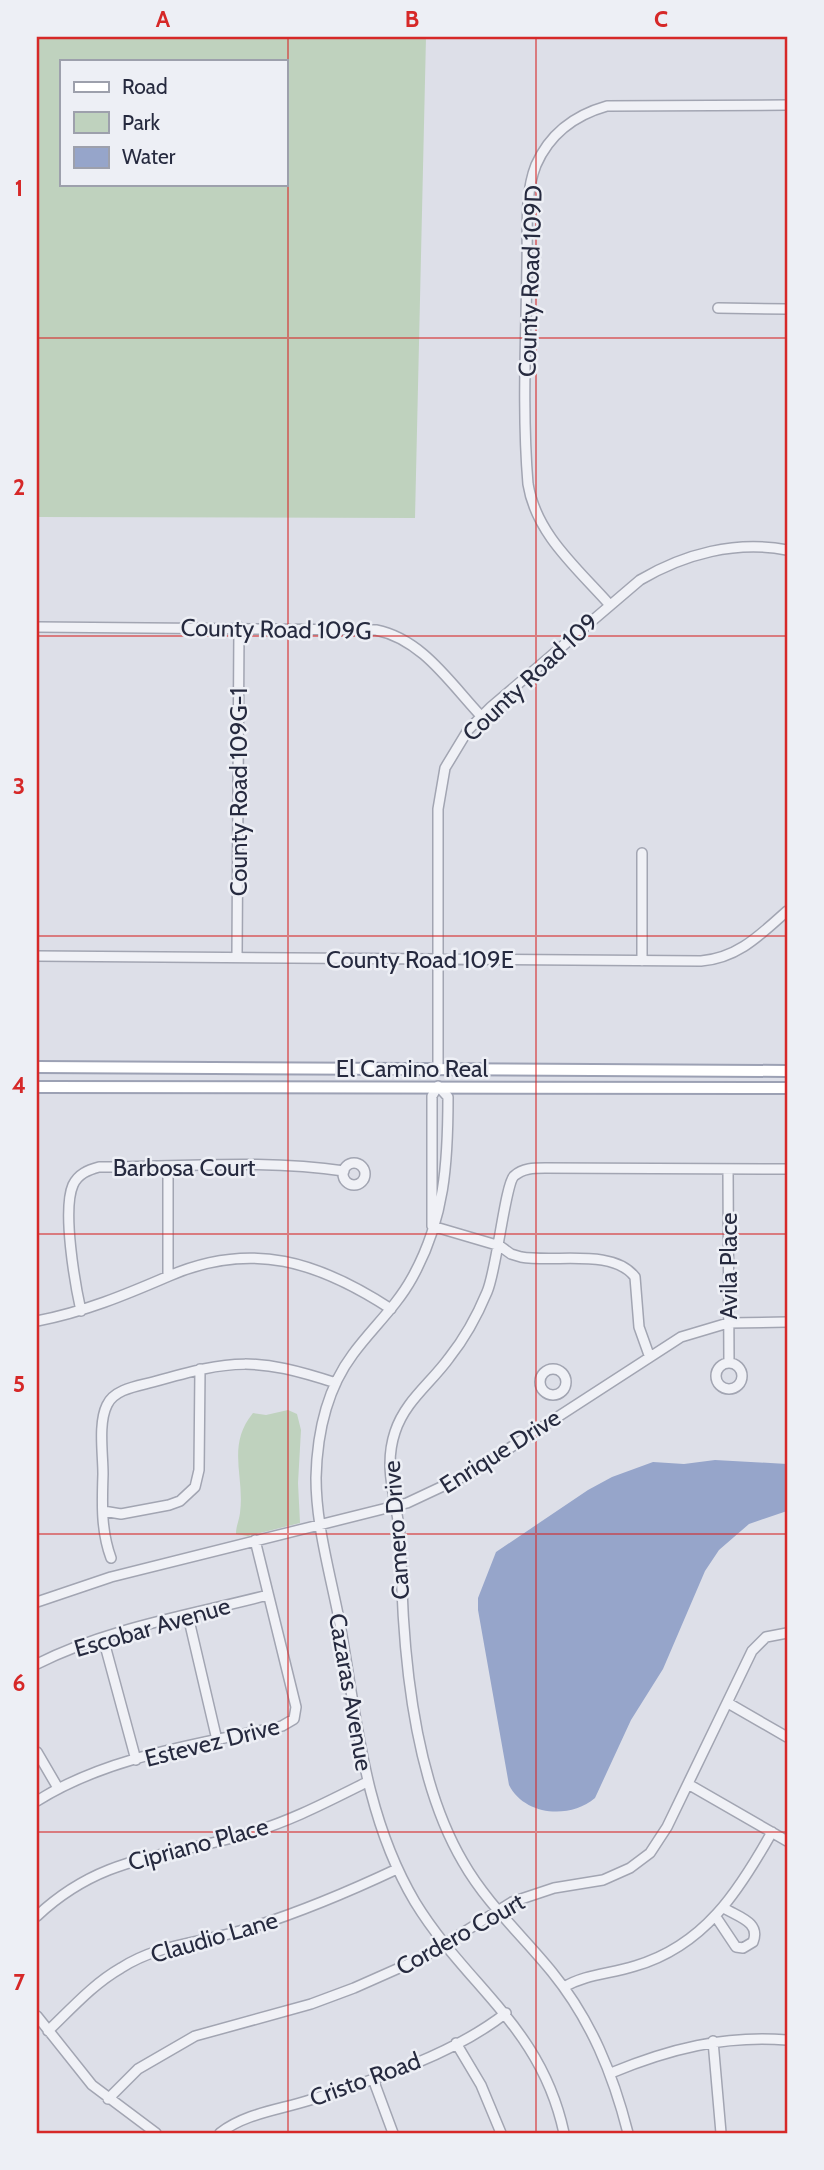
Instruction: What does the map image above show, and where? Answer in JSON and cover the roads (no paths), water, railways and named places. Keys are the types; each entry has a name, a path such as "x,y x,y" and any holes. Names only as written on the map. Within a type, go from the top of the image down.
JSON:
{"main road":[{"name":"El Camino Real","path":"37,1067 787,1071"},
{"path":"438,1068 438,1086"},
{"name":"El Camino Real","path":"37,1087 787,1088"}],"street":[{"name":"County Road 109D","path":"609,604 542,527 529,494 526,329 528,210 533,175 549,143 562,128 581,115 607,106 787,105"},
{"path":"718,308 787,309"},
{"name":"County Road 109","path":"438,1068 440,787 453,750 481,716 609,604 654,572 696,555 754,547 787,550"},
{"name":"County Road 109G","path":"37,627 366,629 395,635 423,654 481,716"},
{"name":"County Road 109G-1","path":"237,957 239,627"},
{"path":"642,853 642,961"},
{"name":"County Road 109E","path":"37,956 642,961 721,958 744,948 787,911"},
{"name":"Cazaras Avenue","path":"432,1227 432,1096 438,1086 448,1097 448,1168 432,1227 413,1277 391,1310 352,1355 336,1383 318,1436 316,1482 321,1523 367,1782 397,1869 444,1945 506,2013 533,2052 546,2080 564,2133"},
{"name":"Barbosa Court","path":"81,1311 71,1252 74,1184 83,1173 99,1167 309,1167 344,1171"},
{"path":"168,1167 168,1276"},
{"name":"Camero Drive","path":"628,2133 611,2074 585,2020 564,1987 496,1909 463,1863 432,1793 404,1640 401,1542 389,1471 396,1429 410,1402 448,1360 472,1323 490,1284 500,1246 508,1187 522,1171 545,1168 787,1169"},
{"name":"Avila Place","path":"728,1169 729,1363"},
{"path":"432,1227 500,1246 510,1254 535,1259 604,1260 629,1270 636,1284 639,1326 649,1355"},
{"path":"37,1321 81,1311 144,1289 168,1276 196,1266 237,1258 287,1260 336,1276 391,1310"},
{"name":"Enrique Drive","path":"37,1602 98,1580 321,1523 394,1508 471,1473 649,1355 681,1337 729,1323 787,1322"},
{"path":"111,1558 103,1537 103,1426 106,1405 111,1399 130,1388 200,1368 258,1363 336,1383"},
{"path":"103,1511 121,1514 169,1504 180,1501 195,1487 199,1470 200,1368"},
{"path":"561,1393 572,1407"},
{"name":"Estevez Drive","path":"37,1801 86,1775 136,1760 289,1723 296,1713 255,1540"},
{"name":"Escobar Avenue","path":"37,1664 103,1638 268,1595"},
{"path":"188,1616 217,1740"},
{"name":"Cordero Court","path":"108,2099 138,2070 195,2036 311,2004 394,1971 444,1945 496,1909 531,1894 603,1880 630,1868 659,1840 758,1643 772,1635 787,1633"},
{"path":"103,1638 136,1760"},
{"path":"728,1703 787,1737"},
{"path":"37,1752 58,1788"},
{"name":"Cipriano Place","path":"37,1916 70,1888 110,1867 261,1830 367,1782"},
{"path":"688,1784 787,1841"},
{"path":"564,1987 580,1978 636,1966 662,1955 695,1935 724,1908 772,1832"},
{"name":"Claudio Lane","path":"48,2031 103,1980 139,1958 177,1944 225,1936 274,1921 335,1898 397,1869"},
{"path":"716,1917 736,1947 749,1946 753,1942 755,1930 752,1924 724,1908"},
{"name":"Cristo Road","path":"220,2133 244,2118 373,2079 456,2043 506,2013"},
{"path":"37,2015 78,2070 108,2099 156,2133"},
{"path":"611,2074 669,2051 713,2041 754,2038 787,2040"},
{"path":"713,2041 721,2133"},
{"path":"456,2043 481,2085 501,2133"},
{"path":"373,2079 393,2133"}],"water":[{"path":"715,1460 787,1464 787,1511 749,1524 719,1550 705,1571 663,1669 631,1720 595,1798 584,1805 560,1811 548,1811 525,1803 509,1785 478,1610 478,1598 496,1552 588,1490 612,1477 653,1462 684,1464"}]}
